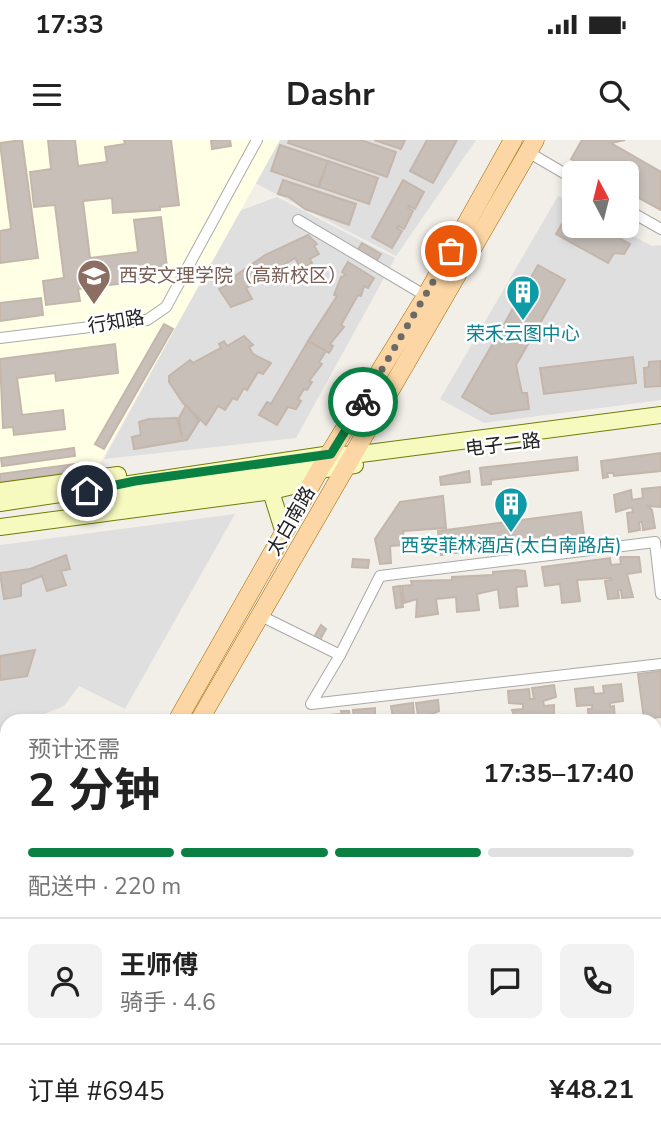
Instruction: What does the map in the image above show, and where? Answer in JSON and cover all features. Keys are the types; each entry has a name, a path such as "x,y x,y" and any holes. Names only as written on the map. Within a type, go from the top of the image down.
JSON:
{"main road":[{"name":"太白南路","path":"181,714 317,475 426,296 513,140"},
{"name":"太白南路","path":"202,714 531,146"},
{"name":"电子二路","path":"349,460 661,415"},
{"name":"电子二路","path":"349,460 661,425"},
{"path":"0,491 333,450 349,460"},
{"path":"0,503 333,450"},
{"path":"0,527 317,475 349,460"},
{"path":"0,513 269,484"},
{"path":"269,484 284,533"}],"street":[{"name":"行知路","path":"0,338 147,320 166,307 257,140"},
{"path":"531,146 562,170"},
{"path":"639,216 661,229"},
{"path":"298,220 426,296"},
{"path":"661,594 655,542 380,576 340,655 311,704 661,664"},
{"path":"259,615 340,655"}],"shaded area":[{"name":"西安文理学院（高新校区）","path":"0,140 280,140 95,472 0,483"},
{"path":"279,140 476,140 396,256 255,183"},
{"path":"558,196 562,198 562,238 637,238 652,246 661,245 661,400 484,423 440,399"},
{"path":"277,197 395,258 296,438 104,459 239,211"},
{"path":"235,514 125,709 79,686 64,706 44,714 0,714 0,545"}],"building":[{"path":"22,140 38,258 0,263 0,231 11,229 0,143"},
{"path":"48,140 75,140 78,166 107,162 105,147 125,144 124,140 171,140 179,205 160,207 160,210 113,213 112,198 83,201 90,258 138,252 134,220 161,217 167,267 140,270 142,281 78,289 80,301 46,305 43,281 64,278 55,205 34,207 30,172 51,169"},
{"path":"211,140 230,140 231,146 212,149"},
{"path":"289,140 361,140 396,152 387,177 288,143"},
{"path":"374,140 405,140 401,149"},
{"path":"427,140 457,140 433,183 410,171"},
{"path":"582,140 625,140 611,143 661,172 661,210 639,198 639,161 571,159"},
{"path":"280,145 328,161 318,187 271,171"},
{"path":"328,161 378,178 369,204 319,187"},
{"path":"283,180 356,204 349,225 305,209 289,197 278,194"},
{"path":"403,180 424,192 415,209 409,206 413,211 404,229 398,226 402,231 392,248 372,237"},
{"path":"562,224 562,237 556,234"},
{"path":"308,235 317,244 314,246 319,254 310,259 312,263 301,269 295,258 281,267 283,270 246,288 252,299 231,307 219,289 265,255"},
{"path":"563,238 619,238 630,244 624,254 614,253 608,263"},
{"path":"362,243 381,254 376,262 357,251"},
{"path":"348,262 374,278 368,288 364,286 361,296 358,295 341,325 344,327 330,344 333,346 329,353 308,341 337,296 334,295 341,277 346,275 342,272"},
{"name":"荣禾云图中心","path":"538,265 565,280 516,365 522,393 527,393 529,409 491,414 462,397"},
{"path":"41,298 43,315 0,321 0,303"},
{"path":"164,324 173,329 104,449 95,444"},
{"path":"244,336 253,345 249,347 253,354 271,363 263,374 258,372 247,390 244,388 237,400 233,398 225,410 218,406 206,425 183,403 169,382 169,376 190,360 193,363 221,348 219,344 224,341 227,346"},
{"path":"308,341 326,351 319,362 322,364 309,381 312,382 307,390 304,389 298,399 301,401 296,409 288,407 277,425 259,415 267,402 271,404"},
{"path":"115,344 118,373 56,381 55,373 17,378 22,415 63,410 65,429 14,435 13,427 3,428 0,359"},
{"path":"633,357 636,383 544,394 540,368"},
{"path":"660,361 661,386 645,387 644,368 649,367 649,362"},
{"path":"186,405 199,421 187,440 134,449 132,437 141,435 139,422 149,419 177,418 182,437 179,418"},
{"path":"74,448 75,456 2,466 1,458"},
{"path":"661,453 661,471 614,476 613,473 607,473 608,477 603,478 601,461"},
{"path":"577,457 578,470 491,480 491,484 482,485 480,468"},
{"path":"90,462 92,470 0,482 0,474"},
{"path":"469,471 470,482 441,485 440,477"},
{"path":"661,487 661,507 648,506 652,510 655,528 643,530 642,522 639,522 640,530 629,532 627,513 633,512 632,507 616,512 614,495 631,490 632,500 643,498 642,489"},
{"path":"443,496 446,528 403,531 404,545 390,546 391,563 380,564 375,539 400,502"},
{"name":"西安菲林酒店(太白南路店)","path":"581,512 584,536 441,555 438,531"},
{"path":"66,555 70,569 61,571 66,585 47,591 42,576 21,584 21,596 4,599 0,573 30,569"},
{"path":"620,557 639,557 641,572 627,574 633,597 622,598 621,590 618,590 619,598 608,599 605,581 612,580 611,578 577,580 580,601 562,603 560,584 545,586 542,567 610,558 611,565 621,564"},
{"path":"353,559 369,560 368,568 352,567"},
{"path":"525,571 527,586 516,587 518,606 500,608 498,589 477,594 479,610 457,612 456,597 436,599 438,614 416,617 417,599 404,603 402,586 412,585 411,581 452,580 452,577 493,575 493,572"},
{"path":"400,586 403,607 396,608 393,587"},
{"path":"321,625 326,629 320,640 314,637"},
{"path":"35,650 27,676 0,680 0,656"},
{"path":"661,671 661,714 643,714 638,674"},
{"path":"621,684 623,701 610,703 610,707 614,706 615,714 588,714 588,709 592,709 592,705 577,706 575,689 593,687 594,694 604,693 603,686"},
{"path":"554,685 556,697 543,701 544,706 554,705 554,714 513,714 512,710 523,709 523,704 509,703 508,691 529,689 530,699 534,699 532,688"},
{"path":"438,700 439,711 418,714 416,703"},
{"path":"413,703 414,714 392,714 391,706"},
{"path":"375,708 375,714 353,714 353,710"}],"way so far":[{"path":"363,402 451,251"}],"place":[{"name":"西安文理学院（高新校区）","path":"94,306"},
{"name":"荣禾云图中心","path":"523,322"},
{"name":"西安菲林酒店(太白南路店)","path":"511,534"}],"route":[{"path":"87,491 135,481 331,454 363,402"}]}
